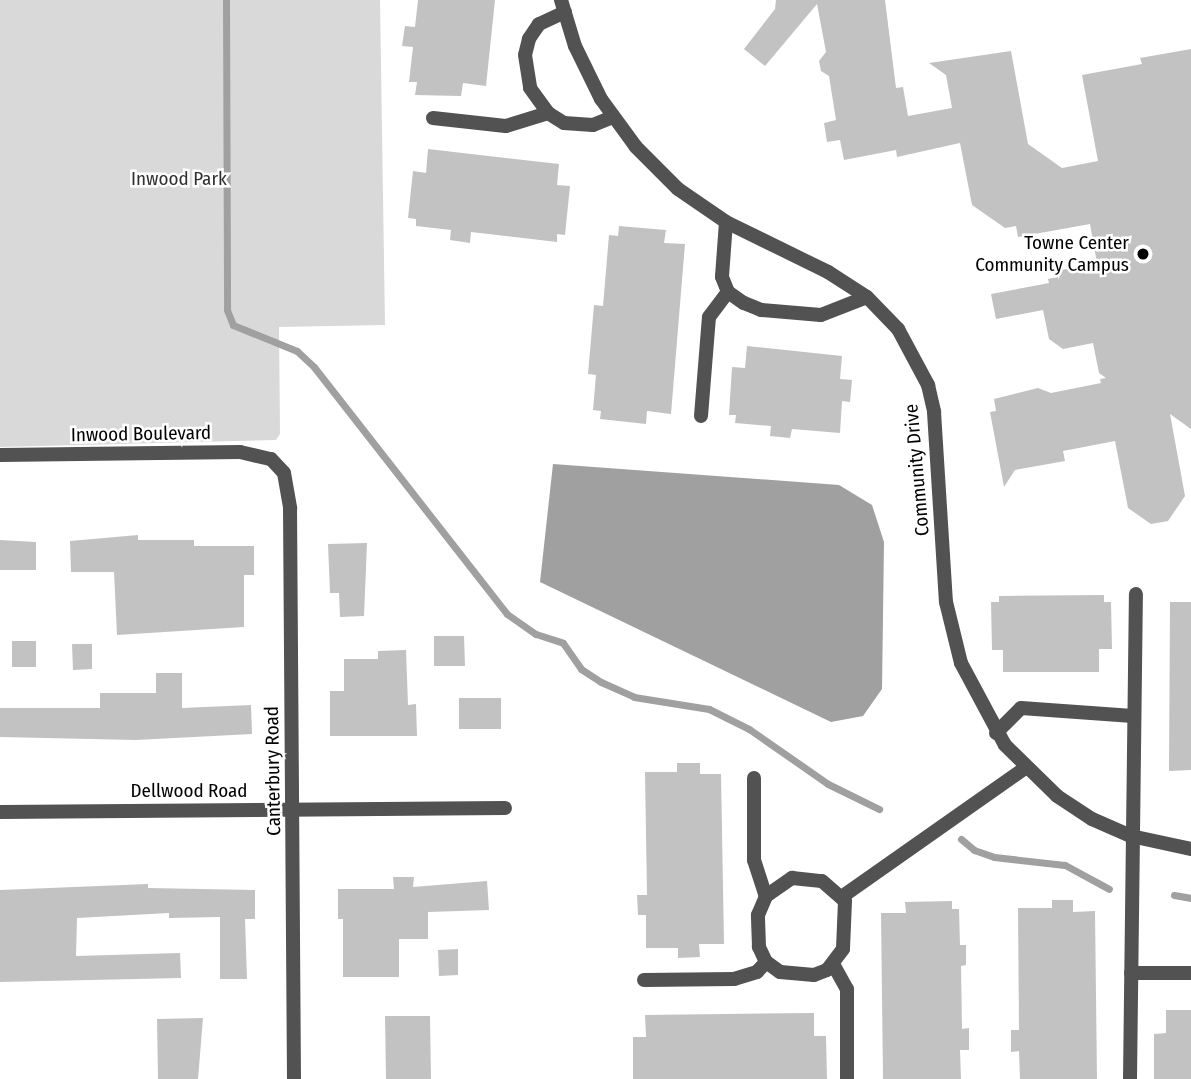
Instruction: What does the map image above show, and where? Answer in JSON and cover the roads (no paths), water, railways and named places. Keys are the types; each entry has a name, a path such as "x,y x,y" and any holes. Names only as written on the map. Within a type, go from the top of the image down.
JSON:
{"street":[{"path":"563,6 538,24 525,55 530,88 548,113 578,126 613,117"},
{"name":"Community Drive","path":"563,6 575,46 613,117 678,188 726,222 867,296 898,329 928,386 934,412 946,602 961,663 996,733 1025,768 1092,819 1131,836 1191,849"},
{"path":"433,118 506,126 548,113"},
{"path":"726,222 720,261 728,292 761,310 821,315 867,296"},
{"path":"701,416 709,317 716,301 728,292"},
{"name":"Inwood Boulevard","path":"0,454 240,452 261,455 278,466"},
{"name":"Canterbury Road","path":"278,466 287,481 289,508 294,1079"},
{"path":"1130,1079 1136,594"},
{"path":"996,733 1021,708 1133,716"},
{"path":"843,895 1025,768"},
{"path":"754,778 754,860 766,896"},
{"name":"Dellwood Road","path":"0,812 505,808"},
{"path":"806,878 822,881 843,895 846,934 833,964 814,975 798,975 780,972 766,962 756,931 766,896 779,883 806,878"},
{"path":"644,980 734,979 757,972 766,962"},
{"path":"833,964 847,989 847,1079"},
{"path":"1131,973 1191,973"}],"waterway":[{"path":"226,0 227,310 233,325 297,351 314,367 507,614 536,634 563,643 581,669 601,682 634,697 709,709 749,729 828,784 879,809"},
{"path":"961,839 974,850 994,857 1065,865 1109,889"},
{"path":"1174,895 1191,898"}],"place":[{"name":"Towne Center Community Campus","path":"1143,254"}],"park label":[{"name":"Inwood Park","path":"179,179"}]}
